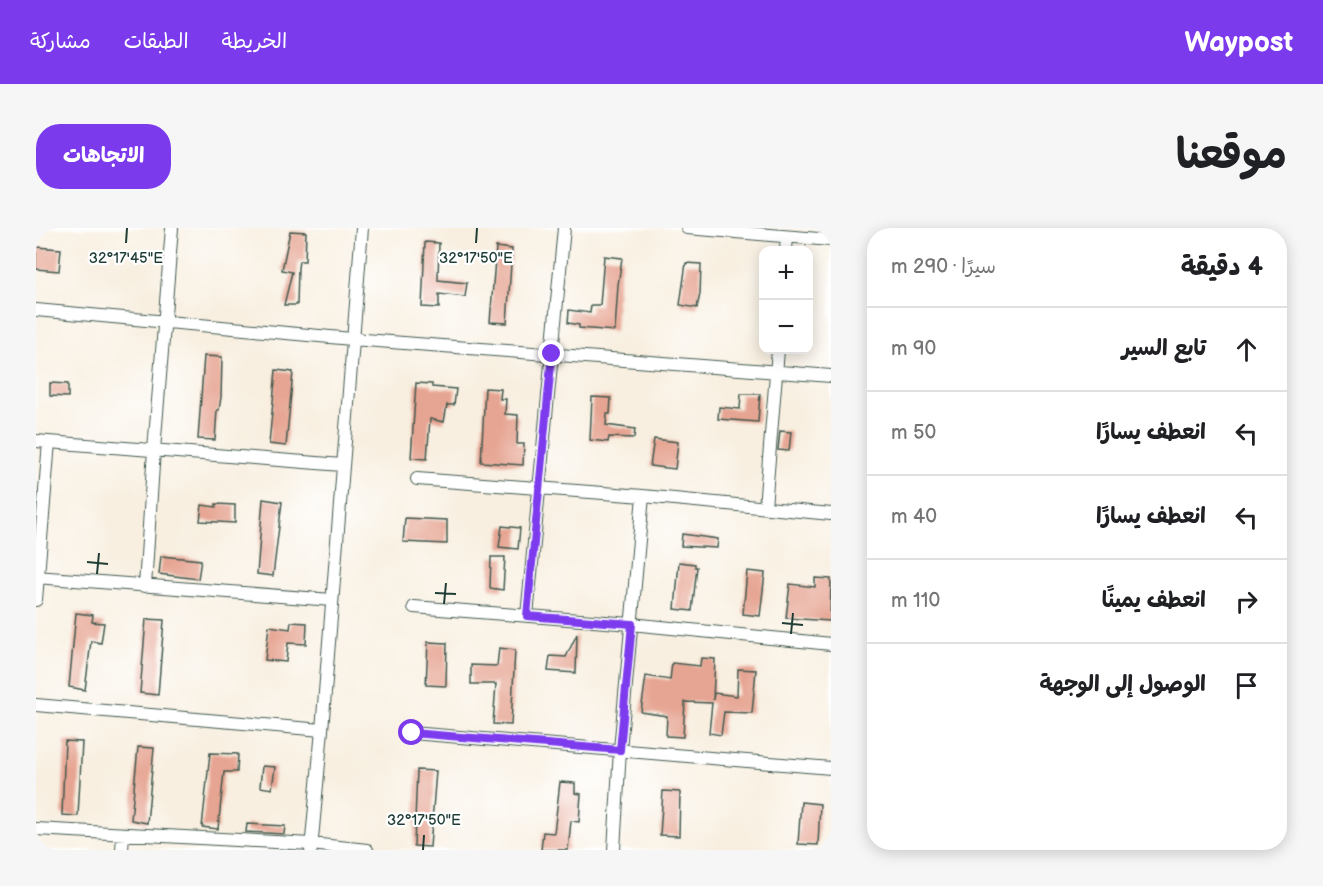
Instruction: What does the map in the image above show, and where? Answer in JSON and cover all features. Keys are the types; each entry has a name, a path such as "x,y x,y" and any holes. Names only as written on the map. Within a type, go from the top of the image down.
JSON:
{"street":[{"path":"145,586 172,228"},
{"path":"311,847 362,228"},
{"path":"527,616 564,228"},
{"path":"687,228 831,240"},
{"path":"787,246 788,237"},
{"path":"36,310 352,339 831,376"},
{"path":"765,507 778,354"},
{"path":"36,441 342,465"},
{"path":"36,600 50,442"},
{"path":"417,479 643,496 831,514"},
{"path":"614,850 620,750 643,496"},
{"path":"37,577 332,600"},
{"path":"414,607 632,624 831,644"},
{"path":"36,705 322,730"},
{"path":"412,733 831,768"},
{"path":"36,829 367,850"},
{"path":"122,850 123,835"}],"building":[{"path":"290,231 306,232 305,261 299,261 298,268 297,305 284,305 292,272 282,270"},
{"path":"425,242 439,243 438,280 467,283 465,297 439,294 439,308 422,307"},
{"path":"36,247 61,249 59,271 36,269"},
{"path":"496,247 512,249 507,323 490,322"},
{"path":"604,256 622,258 615,331 579,328 579,325 568,323 569,310 590,313 591,305 600,305"},
{"path":"686,263 701,264 697,308 680,305"},
{"path":"204,356 222,357 221,397 219,410 217,410 215,440 198,439"},
{"path":"276,370 293,372 286,446 269,444"},
{"path":"50,383 68,384 68,397 50,396"},
{"path":"416,383 456,389 454,405 447,405 444,422 430,419 427,459 411,458"},
{"path":"485,388 501,389 500,399 506,399 505,414 518,415 517,444 524,444 523,465 481,462"},
{"path":"741,394 760,394 758,422 718,419 719,407 740,409"},
{"path":"592,397 611,398 610,414 607,414 606,425 635,429 634,438 609,437 608,442 590,440"},
{"path":"780,431 791,432 789,451 778,450"},
{"path":"654,439 678,442 675,469 650,466"},
{"path":"263,499 282,502 273,576 257,574"},
{"path":"216,504 235,505 235,523 200,521 202,505 216,507"},
{"path":"405,518 447,520 447,544 403,542"},
{"path":"502,526 520,528 518,549 499,547"},
{"path":"682,534 718,539 717,548 681,546"},
{"path":"161,556 201,560 198,579 159,574"},
{"path":"491,557 505,557 503,590 490,588"},
{"path":"679,562 695,564 697,567 692,611 675,609"},
{"path":"747,571 765,573 760,616 743,614"},
{"path":"815,578 831,579 830,621 786,618 790,584 815,587"},
{"path":"76,613 93,615 92,622 104,623 101,643 91,641 85,690 69,687"},
{"path":"146,619 164,620 158,695 140,693"},
{"path":"291,622 307,623 306,644 288,643 286,662 265,660 269,626 290,629"},
{"path":"577,634 576,673 548,671 550,656 566,657"},
{"path":"428,642 447,643 446,686 426,685"},
{"path":"499,648 515,650 511,725 493,724 496,684 471,684 471,665 497,666"},
{"path":"701,658 715,659 713,700 714,693 737,696 738,669 756,670 752,713 724,712 721,735 709,733 712,703 685,702 683,737 666,736 667,716 641,712 646,676 670,680 672,663 700,666"},
{"path":"65,741 82,742 78,816 62,815"},
{"path":"138,747 154,748 147,823 131,820"},
{"path":"210,753 238,754 237,772 224,772 218,829 202,827"},
{"path":"262,766 275,767 272,789 260,787"},
{"path":"417,770 436,771 430,847 414,846"},
{"path":"560,782 575,783 575,793 581,794 579,822 571,821 568,850 541,850 543,832 554,833"},
{"path":"663,791 680,792 679,836 660,835"},
{"path":"801,802 820,804 818,845 798,844"},
{"path":"247,824 285,826 284,834 246,832"}],"route":[{"path":"412,733 620,750 632,624 527,616 552,354"}]}
